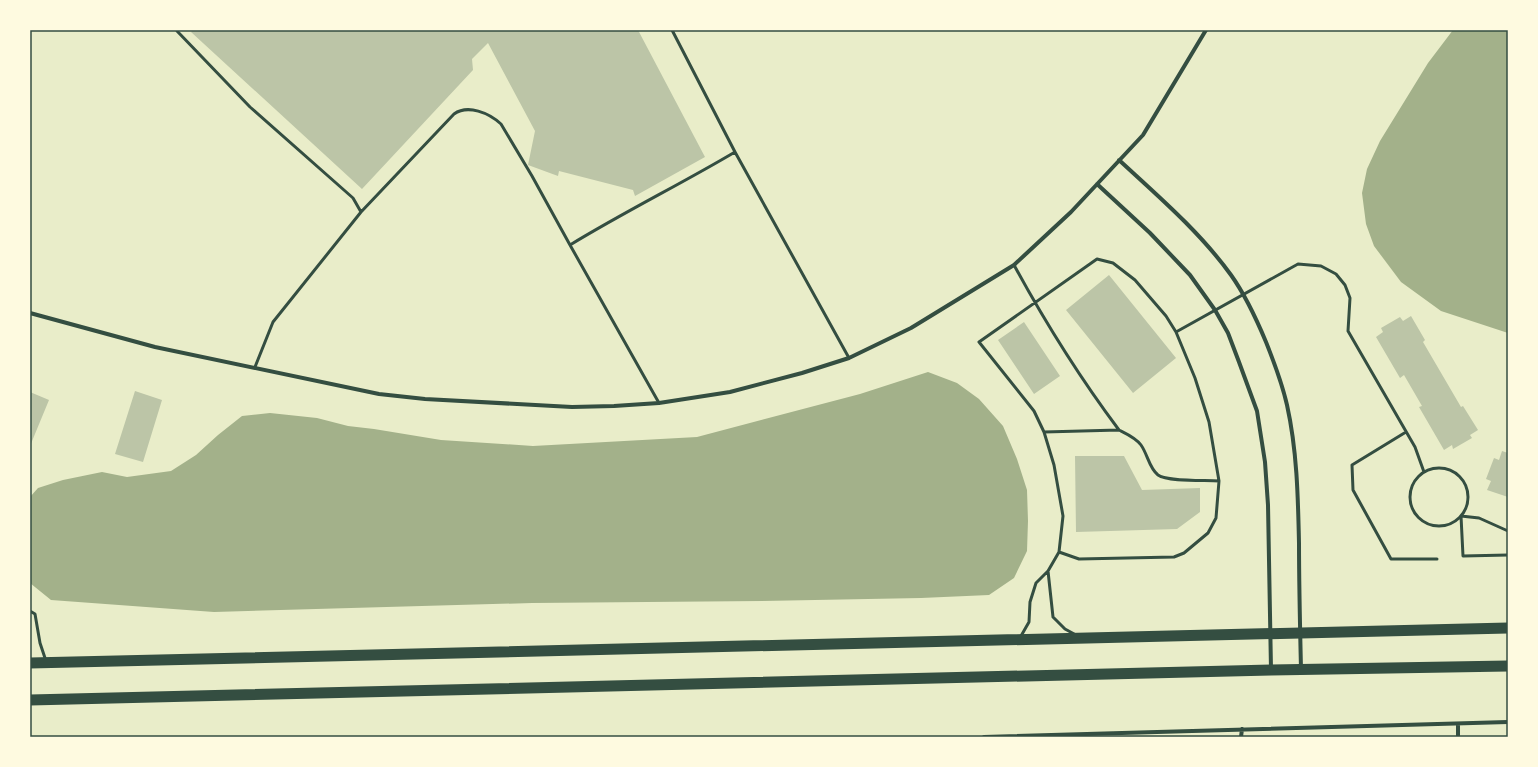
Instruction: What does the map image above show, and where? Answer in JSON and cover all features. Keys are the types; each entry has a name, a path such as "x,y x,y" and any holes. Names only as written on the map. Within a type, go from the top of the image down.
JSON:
{"highway":[{"path":"30,663 1508,628"},
{"path":"30,700 1271,670 1508,666"}],"street":[{"path":"30,313 155,348 379,394 425,399 572,407 659,404 730,392 802,373 849,358 911,328 1014,265 1071,212 1143,135 1206,30"},
{"path":"1119,160 1173,210 1215,254 1231,275 1257,320 1278,376 1287,404 1294,445 1298,483 1301,670"},
{"path":"1097,184 1150,233 1190,275 1215,310 1228,333 1257,411 1265,462 1268,506 1271,670"},
{"path":"984,737 1508,722"},
{"path":"1458,724 1458,737"},
{"path":"1241,737 1242,729"}],"lane":[{"path":"177,30 250,107 353,198 361,212"},
{"path":"672,30 735,152 849,358"},
{"path":"255,368 273,322 361,212 454,114 461,111 474,110 490,115 501,124 532,176 659,404"},
{"path":"570,245 628,211 697,175 735,152"},
{"path":"1019,640 1029,622 1030,602 1036,583 1048,571 1058,552 1063,516 1054,465 1044,432 1034,411 979,342 1097,259 1113,263 1135,280 1166,316 1176,332 1196,378 1209,422 1219,481 1216,518 1208,533 1184,553 1174,557 1079,558 1058,552"},
{"path":"1176,332 1298,264 1321,266 1336,274 1345,285 1350,298 1348,331 1415,447 1424,472"},
{"path":"1014,265 1034,302 1102,407 1119,430 1134,438 1141,445 1152,468 1158,475 1167,479 1219,481"},
{"path":"1044,432 1119,430"},
{"path":"1406,432 1352,465 1353,490 1391,559 1437,559"},
{"path":"1431,469 1447,469 1455,472 1461,478 1466,489 1468,501 1461,516 1454,521 1439,526 1423,521 1417,516 1412,505 1411,492 1415,481 1424,472 1431,469"},
{"path":"1461,516 1479,518 1508,530"},
{"path":"1461,516 1463,556 1508,555"},
{"path":"1048,571 1053,617 1065,630 1083,638"},
{"path":"30,611 36,614 40,643 47,663"}],"shaded area":[{"path":"1453,30 1508,30 1508,333 1441,311 1401,282 1374,246 1366,224 1362,193 1367,169 1380,141 1428,63"},
{"path":"928,372 957,383 979,399 1003,426 1017,459 1027,490 1027,551 1014,578 989,595 921,598 762,601 532,603 214,612 51,600 30,583 30,497 38,488 63,480 102,472 127,477 171,471 196,455 242,416 270,413 317,418 348,426 441,440 533,446 697,437 860,394"}],"building":[{"path":"193,30 638,30 705,157 635,196 633,190 559,171 558,176 528,165 535,131 488,43 472,59 473,70 362,189 191,32"},
{"path":"1109,275 1176,358 1133,393 1066,310"},
{"path":"1411,316 1425,340 1423,342 1461,407 1463,406 1478,430 1470,435 1472,438 1453,449 1452,445 1444,450 1419,407 1422,406 1404,375 1400,378 1376,337 1383,332 1381,328 1400,317 1403,321"},
{"path":"1024,322 1060,376 1034,394 998,340"},
{"path":"135,391 162,400 143,462 115,454"},
{"path":"30,392 49,400 30,446"},
{"path":"1502,451 1508,453 1508,497 1487,490 1491,481 1486,479 1494,458 1499,460"},
{"path":"1075,456 1124,456 1142,490 1200,488 1200,512 1177,529 1076,532"}]}
